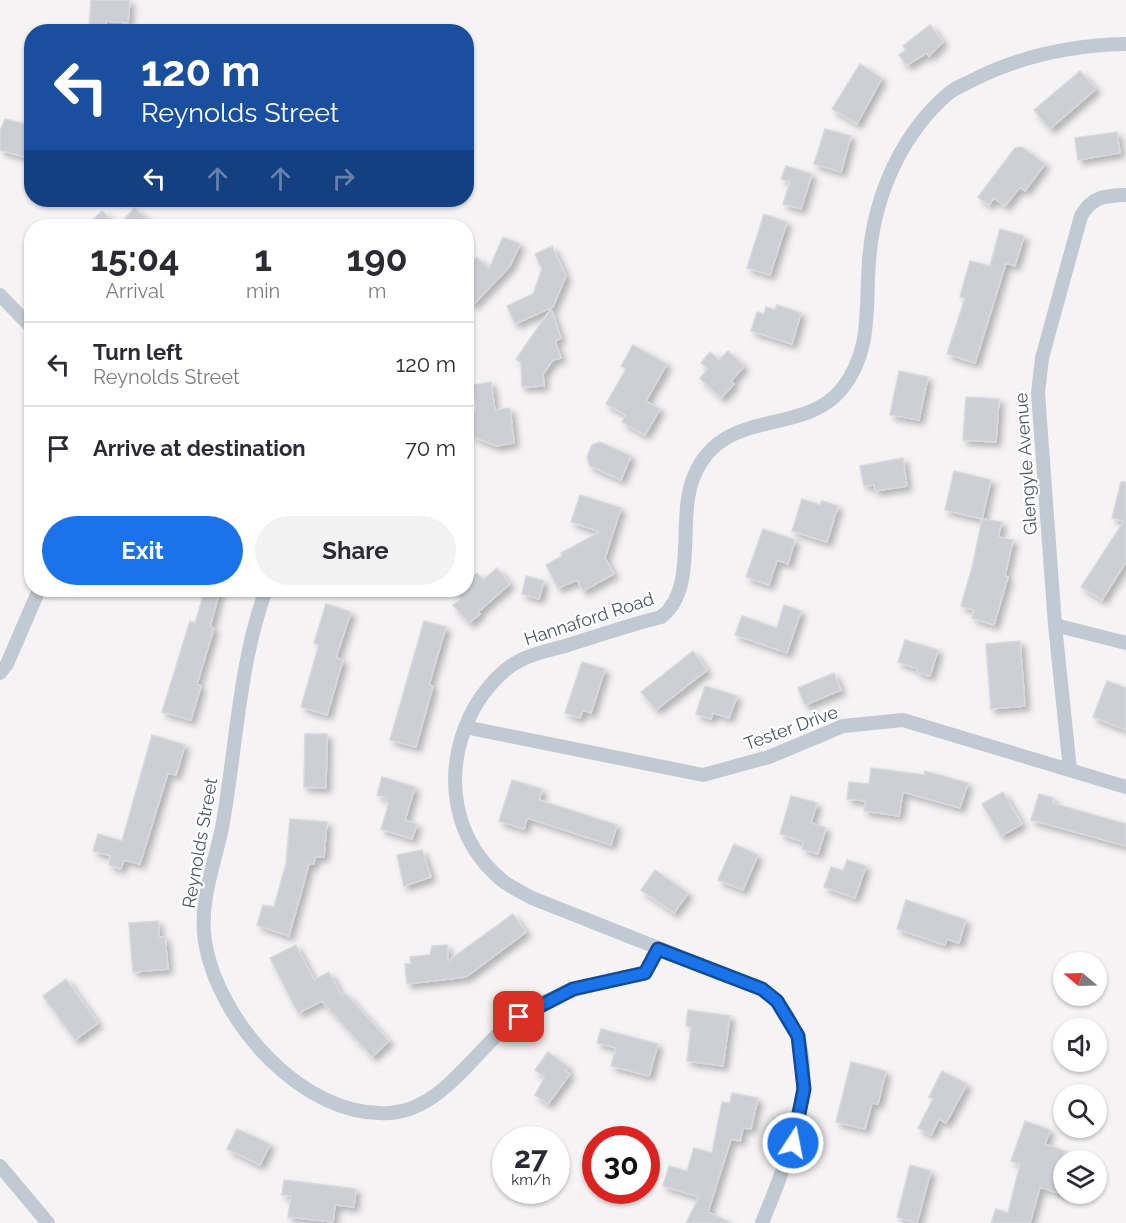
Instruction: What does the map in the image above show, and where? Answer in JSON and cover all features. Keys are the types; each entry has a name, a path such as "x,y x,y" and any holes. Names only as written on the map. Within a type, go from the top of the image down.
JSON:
{"street":[{"name":"Hannaford Road","path":"762,1223 793,1143 804,1089 798,1036 777,1001 762,989 532,898 505,882 482,859 468,834 458,807 454,783 455,756 477,701 496,680 520,660 661,616 674,608 681,589 686,505 694,475 709,452 726,436 748,427 803,414 823,404 840,391 860,360 868,324 869,253 876,210 890,172 912,134 950,92 1006,64 1026,58 1056,51 1126,44"},
{"name":"Glengyle Avenue","path":"1070,770 1055,625 1038,393 1042,358 1088,203 1101,196 1126,195"},
{"path":"0,296 24,320"},
{"path":"0,673 7,664 36,597"},
{"name":"Reynolds Street","path":"264,597 254,625 221,830 210,869 205,905 205,942 215,976 231,1012 253,1041 282,1070 304,1088 333,1102 358,1110 390,1113 418,1106 439,1092 519,1017 573,989 645,973 658,949"},
{"path":"1055,625 1126,643"},
{"name":"Tester Drive","path":"465,727 703,775 769,757 843,726 903,720 1126,787"},
{"path":"0,1167 48,1223"}],"building":[{"path":"91,0 130,0 128,23 106,21 106,24 89,24"},
{"path":"930,25 943,42 929,56 927,53 907,65 899,55 906,50 903,46"},
{"path":"860,64 882,78 857,124 832,109"},
{"path":"1080,71 1096,89 1050,129 1034,110"},
{"path":"5,119 24,124 24,157 0,150 0,131"},
{"path":"825,129 851,136 841,172 814,164"},
{"path":"1117,132 1120,153 1078,160 1075,138"},
{"path":"1022,147 1045,164 1025,191 1020,187 1005,206 994,198 989,205 978,197 1015,148"},
{"path":"786,166 812,174 801,209 783,204 790,182 781,179"},
{"path":"135,208 146,219 124,219"},
{"path":"102,211 110,219 93,219"},
{"path":"764,214 787,222 770,275 747,268"},
{"path":"1000,229 1024,236 1015,266 1006,263 975,363 947,354 965,298 960,297 970,261 990,266"},
{"path":"503,237 520,244 510,266 474,304 474,260 477,257 489,269"},
{"path":"552,246 566,276 553,307 515,324 507,306 533,294 542,269 535,254"},
{"path":"777,305 801,313 792,344 751,331 757,312 764,314 766,307 775,310"},
{"path":"551,309 561,338 555,341 561,358 553,360 543,374 544,386 522,387 521,362 516,359"},
{"path":"633,345 667,364 646,401 660,409 645,435 622,422 626,415 606,404 626,369 621,366"},
{"path":"728,351 744,366 731,381 734,384 721,398 700,378 708,369 701,363 710,352 719,360"},
{"path":"899,371 928,377 919,420 890,415"},
{"path":"491,382 495,410 510,408 514,443 496,446 474,437 476,409 474,385"},
{"path":"966,397 999,399 996,442 963,440"},
{"path":"600,442 631,456 621,480 590,466 587,457 592,445"},
{"path":"903,458 907,486 875,491 874,485 864,486 860,466"},
{"path":"954,471 991,480 982,519 945,510"},
{"path":"1121,482 1126,482 1126,562 1102,600 1081,587 1124,521 1112,518"},
{"path":"580,495 621,508 605,558 614,574 583,591 577,580 558,588 546,565 562,556 561,553 600,532 571,522"},
{"path":"802,499 820,505 822,501 838,506 827,542 792,531"},
{"path":"982,519 1002,522 998,537 1013,540 1005,576 1008,577 994,625 972,618 974,610 961,606 973,564"},
{"path":"763,529 795,540 788,564 777,560 769,585 746,577"},
{"path":"497,568 510,584 469,623 453,605 461,599 459,597 474,597 474,575 477,573 483,580"},
{"path":"526,576 544,581 539,599 522,594"},
{"path":"203,597 218,597 210,627 214,628 197,684 201,686 191,720 162,712 190,621 195,623"},
{"path":"326,604 351,612 336,658 343,660 327,715 301,707 319,645 314,643"},
{"path":"784,605 801,611 787,653 735,635 742,616 777,628"},
{"path":"424,621 446,627 429,685 433,686 416,747 390,740"},
{"path":"905,640 938,650 930,676 898,662"},
{"path":"1020,641 1025,706 991,709 986,644"},
{"path":"693,651 707,670 656,710 641,692"},
{"path":"582,662 605,669 591,713 583,710 580,718 565,713"},
{"path":"834,673 841,690 805,705 798,688"},
{"path":"1107,681 1126,688 1126,730 1093,717"},
{"path":"705,686 737,696 729,718 713,713 711,719 696,714"},
{"path":"305,734 327,734 326,788 304,787"},
{"path":"152,735 185,745 176,775 168,773 140,864 124,860 121,869 109,865 111,856 93,851 98,834 122,841"},
{"path":"871,768 924,775 925,771 968,783 960,808 903,792 899,816 864,811 866,801 847,799 849,782 869,784"},
{"path":"382,777 415,787 405,820 417,824 412,839 381,829 389,803 386,802 387,798 377,795"},
{"path":"512,780 542,789 539,800 617,825 611,845 527,818 524,829 499,821"},
{"path":"1003,792 1022,824 1001,836 982,804"},
{"path":"1039,794 1053,798 1052,803 1126,824 1126,846 1031,820"},
{"path":"791,796 817,803 811,823 826,828 818,854 802,849 804,842 780,834"},
{"path":"290,819 327,822 324,857 315,857 314,864 309,864 289,936 257,925 263,905 274,907 286,864"},
{"path":"734,844 758,855 743,890 718,880"},
{"path":"422,850 431,877 404,886 397,855"},
{"path":"847,860 866,866 855,898 824,887 831,867 843,871"},
{"path":"655,870 688,893 674,913 641,890"},
{"path":"906,900 966,920 959,943 947,939 945,945 897,929"},
{"path":"513,914 526,932 466,977 407,984 405,964 411,964 410,957 430,955 432,946 447,945 448,961"},
{"path":"158,921 159,937 165,937 168,969 133,972 129,923"},
{"path":"296,945 314,980 329,972 342,996 345,993 389,1041 372,1057 322,1001 298,1013 270,958"},
{"path":"66,979 98,1023 75,1040 43,996"},
{"path":"688,1010 730,1016 723,1066 687,1061 691,1027 686,1026"},
{"path":"601,1029 658,1044 649,1076 611,1066 616,1048 597,1043"},
{"path":"548,1052 568,1067 565,1071 570,1074 548,1104 535,1095 545,1077 535,1070"},
{"path":"851,1062 886,1071 878,1104 872,1103 865,1129 836,1122"},
{"path":"942,1071 967,1084 946,1123 939,1119 931,1135 918,1128 933,1099 929,1097"},
{"path":"732,1093 758,1098 751,1129 743,1128 740,1141 731,1139 708,1212 731,1223 686,1223 699,1197 663,1186 669,1166 687,1171 694,1148 712,1153 722,1102 730,1103"},
{"path":"1025,1121 1050,1130 1045,1144 1062,1150 1053,1150 1053,1191 1040,1187 1030,1223 991,1223 996,1209 1008,1213 1020,1164 1011,1161"},
{"path":"237,1129 270,1144 260,1165 227,1149"},
{"path":"910,1165 931,1171 917,1223 897,1217"},
{"path":"284,1180 356,1189 354,1207 335,1205 333,1222 288,1217 291,1196 282,1195"}],"route":[{"path":"519,1017 573,989 645,973 658,949 762,989 777,1001 798,1036 804,1089 793,1143"}]}
